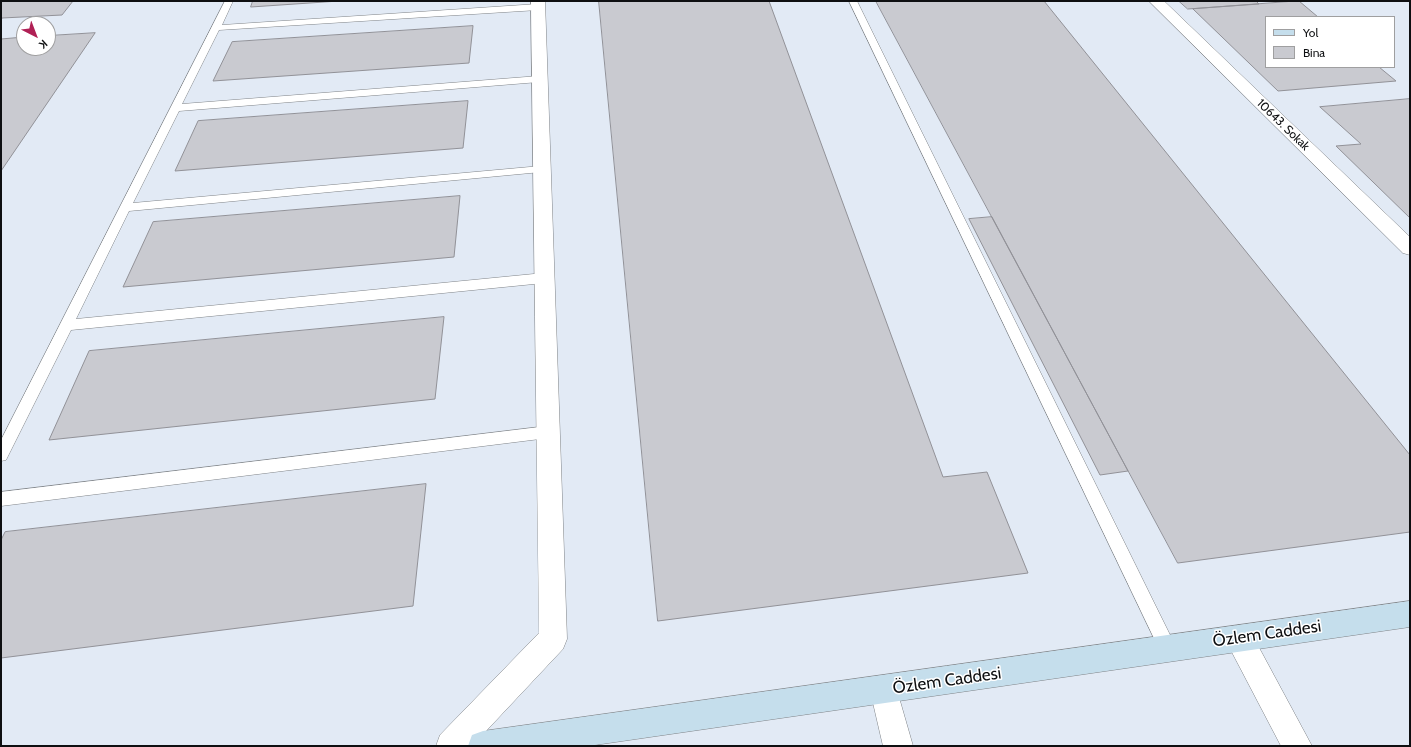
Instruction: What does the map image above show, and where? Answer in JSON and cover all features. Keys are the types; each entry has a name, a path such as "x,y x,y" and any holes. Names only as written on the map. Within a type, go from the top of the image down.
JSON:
{"street":[{"name":"10643. Sokak","path":"1156,1 1410,248"},
{"path":"451,746 553,639 538,4"},
{"name":"Özlem Caddesi","path":"483,746 1410,614"},
{"path":"1239,638 1297,746"},
{"path":"884,690 898,746"}],"lane":[{"path":"1,455 229,1"},
{"path":"853,1 1168,649"},
{"path":"215,28 538,4"},
{"path":"175,108 539,79"},
{"path":"125,208 541,169"},
{"path":"66,325 544,278"},
{"path":"1,499 548,432"}],"shaded area":[{"path":"1,1 1410,1 1410,746 1,746"}],"building":[{"path":"1,1 73,1 62,15 16,16 16,17 2,18 1,20"},
{"path":"253,1 339,1 251,7"},
{"path":"599,1 769,1 943,477 987,472 1028,573 658,621"},
{"path":"876,1 1044,1 1410,455 1410,532 1178,563"},
{"path":"1179,1 1256,1 1259,4 1188,9"},
{"path":"1299,1 1317,16 1265,16 1265,68 1380,68 1396,81 1278,91 1193,9"},
{"path":"473,26 469,63 213,81 232,42"},
{"path":"95,33 1,171 1,39 16,38 16,56 56,56 56,35"},
{"path":"1410,99 1410,218 1336,146 1361,144 1320,107"},
{"path":"468,101 463,148 175,171 198,121"},
{"path":"460,196 454,257 123,287 153,222"},
{"path":"992,217 1128,471 1100,475 969,219"},
{"path":"444,317 435,399 49,440 89,351"},
{"path":"426,484 413,606 1,658 1,540 5,532"}]}
